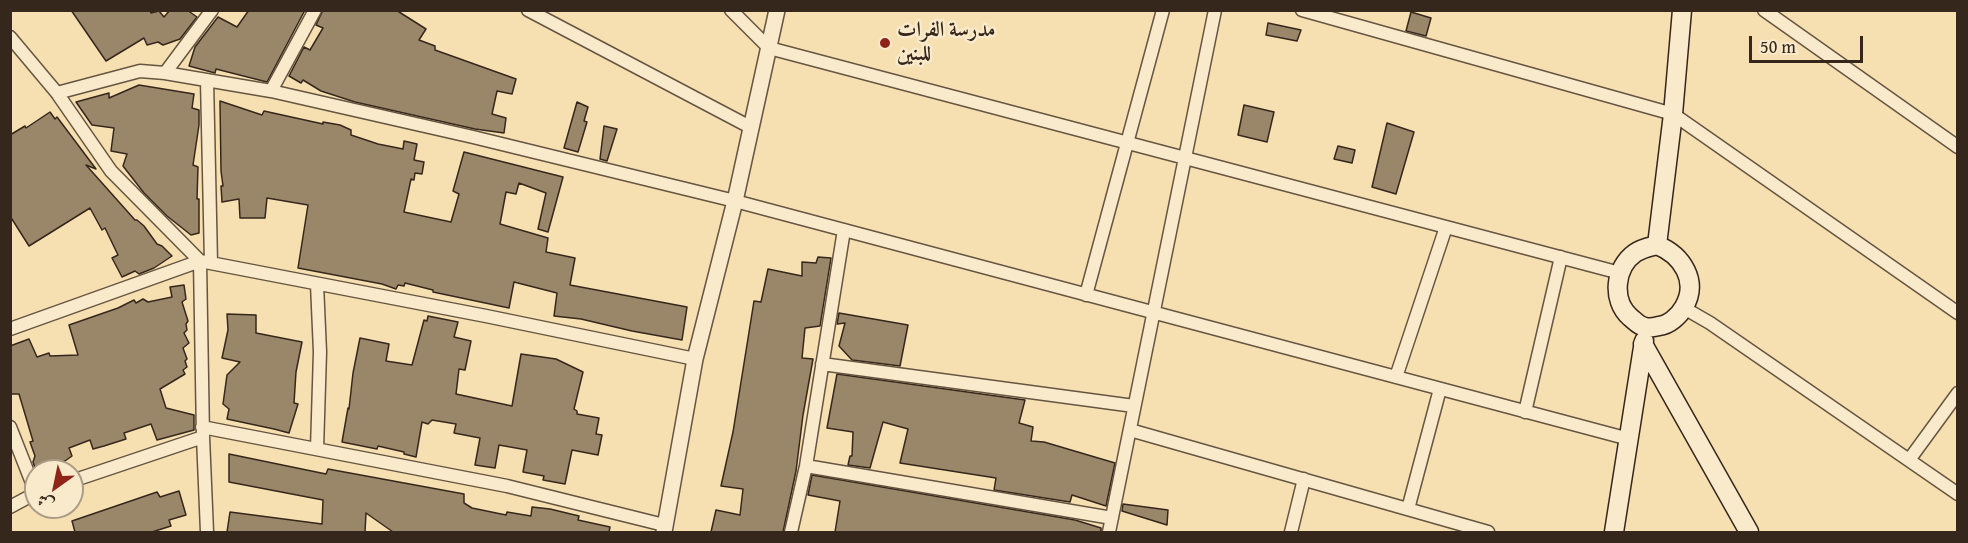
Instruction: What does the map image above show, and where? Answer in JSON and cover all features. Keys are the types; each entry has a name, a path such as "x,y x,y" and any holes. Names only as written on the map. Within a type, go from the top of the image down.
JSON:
{"main road":[{"path":"1657,245 1673,114 1682,10"},
{"path":"1645,336 1675,318 1684,308 1689,296 1690,283 1686,270 1669,250 1657,245 1634,254 1626,262 1620,273 1617,287 1619,301 1626,314 1645,336 1749,532"},
{"path":"1614,532 1645,336"}],"street":[{"path":"165,73 212,10"},
{"path":"271,91 315,10"},
{"path":"528,10 752,128"},
{"path":"731,10 769,48 1620,273"},
{"path":"84,476 202,432 317,449 511,487 664,529 695,359 735,201 777,10"},
{"path":"1086,295 1162,10"},
{"path":"1109,532 1215,10"},
{"path":"1302,10 1673,114 1958,312"},
{"path":"1764,10 1958,147"},
{"path":"10,37 57,93 111,171 206,262"},
{"path":"57,93 140,71 271,91 472,136 735,201 1629,439"},
{"path":"207,80 202,432 207,532"},
{"path":"1396,377 1446,227"},
{"path":"791,532 806,466 844,230"},
{"path":"1525,412 1561,257"},
{"path":"10,329 206,262 695,359"},
{"path":"317,284 320,352 317,449"},
{"path":"1684,308 1710,323 1958,494"},
{"path":"822,364 1134,406"},
{"path":"1408,509 1440,389"},
{"path":"1909,460 1958,393"},
{"path":"10,428 24,463"},
{"path":"1130,430 1488,532"},
{"path":"806,466 1112,518"},
{"path":"1291,532 1304,479"},
{"path":"10,507 24,499"}],"building":[{"path":"71,10 150,10 151,13 159,11 164,17 170,10 187,10 197,17 180,39 163,45 158,42 147,45 144,38 106,61"},
{"path":"249,10 305,10 267,82 216,69 215,73 189,66 195,47 218,17 237,27"},
{"path":"323,10 396,10 426,29 419,40 435,46 435,50 516,79 512,94 497,91 492,114 506,118 504,133 475,129 355,102 321,91 303,80 301,83 289,76 304,47 310,50 323,28 316,25"},
{"path":"1411,12 1431,18 1426,36 1406,31"},
{"path":"1268,23 1301,30 1297,41 1266,35"},
{"path":"139,85 194,94 192,108 199,110 193,165 198,167 199,233 191,235 167,216 144,193 123,166 127,154 111,151 114,128 92,125 76,102 109,93 109,98"},
{"path":"220,101 262,115 264,111 323,124 323,122 340,125 351,130 351,135 378,144 403,149 404,141 417,144 414,160 424,162 422,174 415,173 414,180 411,179 404,212 451,222 459,194 453,191 464,152 563,177 548,232 538,229 546,193 519,183 516,194 506,192 500,224 548,238 546,252 575,258 570,285 687,307 682,340 581,319 554,316 557,293 514,282 509,308 433,292 433,290 405,283 404,286 398,285 396,289 382,284 298,268 308,205 267,198 265,218 240,218 239,199 222,202"},
{"path":"577,102 588,107 584,121 587,122 578,152 564,148"},
{"path":"1244,105 1274,112 1267,142 1238,135"},
{"path":"50,112 55,119 57,117 96,169 86,165 135,220 144,226 157,244 172,256 154,268 139,274 135,271 122,277 112,258 118,255 105,228 102,230 90,208 29,246 10,216 10,135 25,126 26,128"},
{"path":"1387,123 1414,132 1396,194 1372,187"},
{"path":"604,126 617,129 607,161 600,159"},
{"path":"1338,146 1355,150 1352,163 1334,159"},
{"path":"818,257 831,258 820,326 805,328 802,358 813,359 796,471 783,532 711,532 716,510 740,515 743,489 721,486 733,432 754,301 761,302 768,269 802,276 802,262 816,263"},
{"path":"184,285 186,299 182,302 188,321 187,330 184,333 189,343 183,348 187,367 183,370 185,374 160,389 166,408 194,415 194,430 157,440 151,424 124,433 126,439 93,449 90,440 69,448 72,456 68,459 34,459 30,442 33,441 19,394 10,394 10,346 29,339 37,357 49,353 50,356 78,355 69,325 134,300 136,303 143,299 148,302 172,297 170,287"},
{"path":"839,313 908,325 900,366 852,360 839,346 845,323 837,324"},
{"path":"227,314 256,315 256,333 302,342 296,372 294,403 298,404 289,433 227,419 229,409 223,404 227,375 240,362 222,358 228,330"},
{"path":"428,316 458,322 454,337 471,341 465,370 459,369 456,394 512,406 521,354 556,359 583,372 574,409 577,414 599,418 596,434 602,435 598,455 572,450 565,484 543,480 544,476 523,472 527,450 499,445 495,468 475,465 480,438 454,433 456,424 432,420 428,424 422,422 416,457 378,446 377,449 342,442 360,338 389,344 386,361 412,365 424,320 427,321"},
{"path":"837,374 1025,400 1019,423 1033,427 1031,441 1044,442 1115,463 1106,506 1072,495 1070,502 994,490 996,478 900,463 908,429 883,422 870,468 848,465 850,456 852,456 853,432 827,428"},
{"path":"229,454 326,474 328,469 464,494 464,503 472,508 506,515 507,512 531,516 532,507 550,509 579,516 578,520 610,527 609,532 393,532 366,513 365,532 227,532 230,512 322,524 323,500 229,482"},
{"path":"812,475 1075,520 1101,528 1101,532 835,532 840,501 808,495"},
{"path":"179,491 186,515 169,520 171,526 152,532 75,532 72,521 84,519 84,517 157,492 160,497"},
{"path":"1123,504 1168,510 1167,525 1122,511"}],"place":[{"name":"مدرسة الفرات للبنين","path":"885,43"}]}
